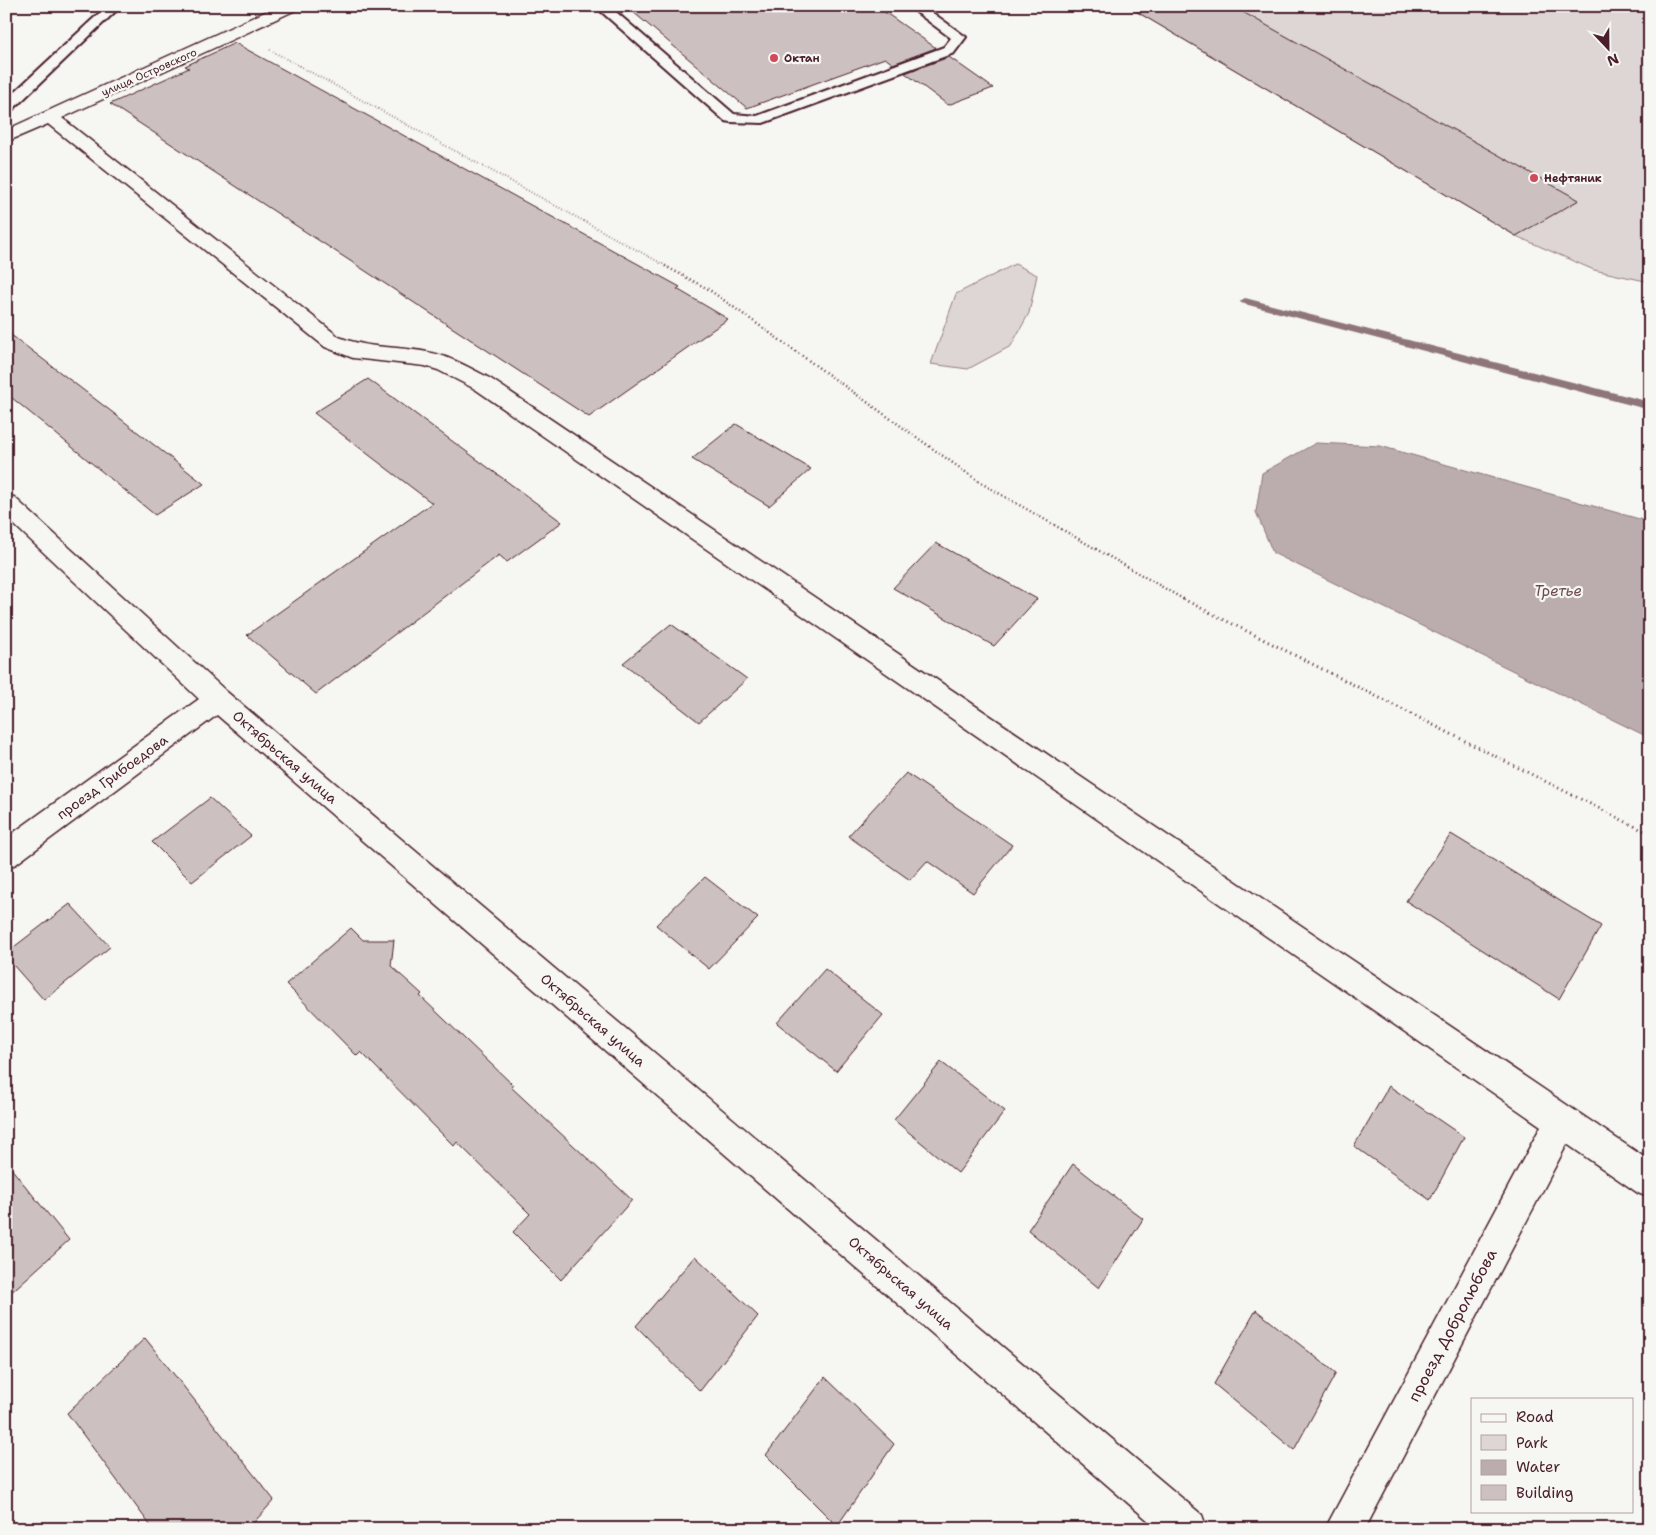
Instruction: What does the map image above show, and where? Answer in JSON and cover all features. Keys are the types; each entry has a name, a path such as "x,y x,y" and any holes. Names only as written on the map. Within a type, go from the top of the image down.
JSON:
{"street":[{"name":"улица Островского","path":"6,137 292,6"},
{"path":"50,117 332,342 353,351 428,359 446,365 483,384 1650,1181"},
{"name":"Октябрьская улица","path":"6,503 218,700 1188,1529"},
{"name":"проезд Грибоедова","path":"6,855 218,700"},
{"name":"проезд Добролюбова","path":"1344,1529 1561,1121"}],"lane":[{"path":"8,102 115,6"},
{"path":"600,6 730,118 758,120 949,50 959,37 914,6"}],"path":[{"path":"238,32 708,290 981,482 1185,600 1650,834"}],"green space":[{"name":"Нефтяник","path":"1127,6 1650,6 1650,282 1594,270 1516,236"},
{"path":"1015,264 1037,275 1029,313 1011,346 968,369 931,364 956,294"}],"water":[{"name":"Третье","path":"1316,443 1380,446 1650,522 1650,738 1273,553 1256,512 1262,473"}],"building":[{"name":"Октан","path":"626,6 876,6 936,48 893,64 885,58 747,108"},
{"path":"1127,6 1232,6 1579,200 1516,236"},
{"path":"235,43 680,287 677,289 728,319 589,417 110,104 189,68 185,66"},
{"path":"949,57 993,88 948,105 905,73"},
{"path":"6,331 204,484 155,515 6,393"},
{"path":"368,379 562,522 507,562 499,555 316,694 247,635 432,503 314,413"},
{"path":"736,424 811,469 769,506 692,459"},
{"path":"936,543 1037,599 994,646 893,588"},
{"path":"671,624 747,679 699,722 623,663"},
{"path":"906,773 1012,845 973,893 927,861 910,880 848,836"},
{"path":"210,798 251,836 192,882 152,842"},
{"path":"1451,834 1601,926 1559,999 1406,901"},
{"path":"705,877 758,918 709,969 656,925"},
{"path":"70,904 110,947 44,1000 6,957 6,953"},
{"path":"351,928 363,940 394,940 391,966 422,994 420,996 513,1085 511,1087 632,1200 561,1280 513,1232 530,1214 457,1142 454,1146 361,1052 357,1056 286,984"},
{"path":"825,969 883,1015 836,1071 777,1023"},
{"path":"941,1062 1005,1111 958,1173 894,1120"},
{"path":"1389,1086 1464,1137 1430,1200 1354,1146"},
{"path":"6,1162 69,1240 6,1297"},
{"path":"1073,1164 1143,1219 1099,1288 1028,1230"},
{"path":"695,1256 758,1316 700,1391 636,1326"},
{"path":"1256,1310 1336,1373 1294,1450 1214,1384"},
{"path":"145,1338 274,1500 248,1529 153,1529 67,1413"},
{"path":"825,1377 894,1444 837,1526 766,1455"}],"waterway":[{"path":"1245,301 1650,406"}],"place":[{"name":"Октан","path":"774,58"},
{"name":"Нефтяник","path":"1534,178"}]}
